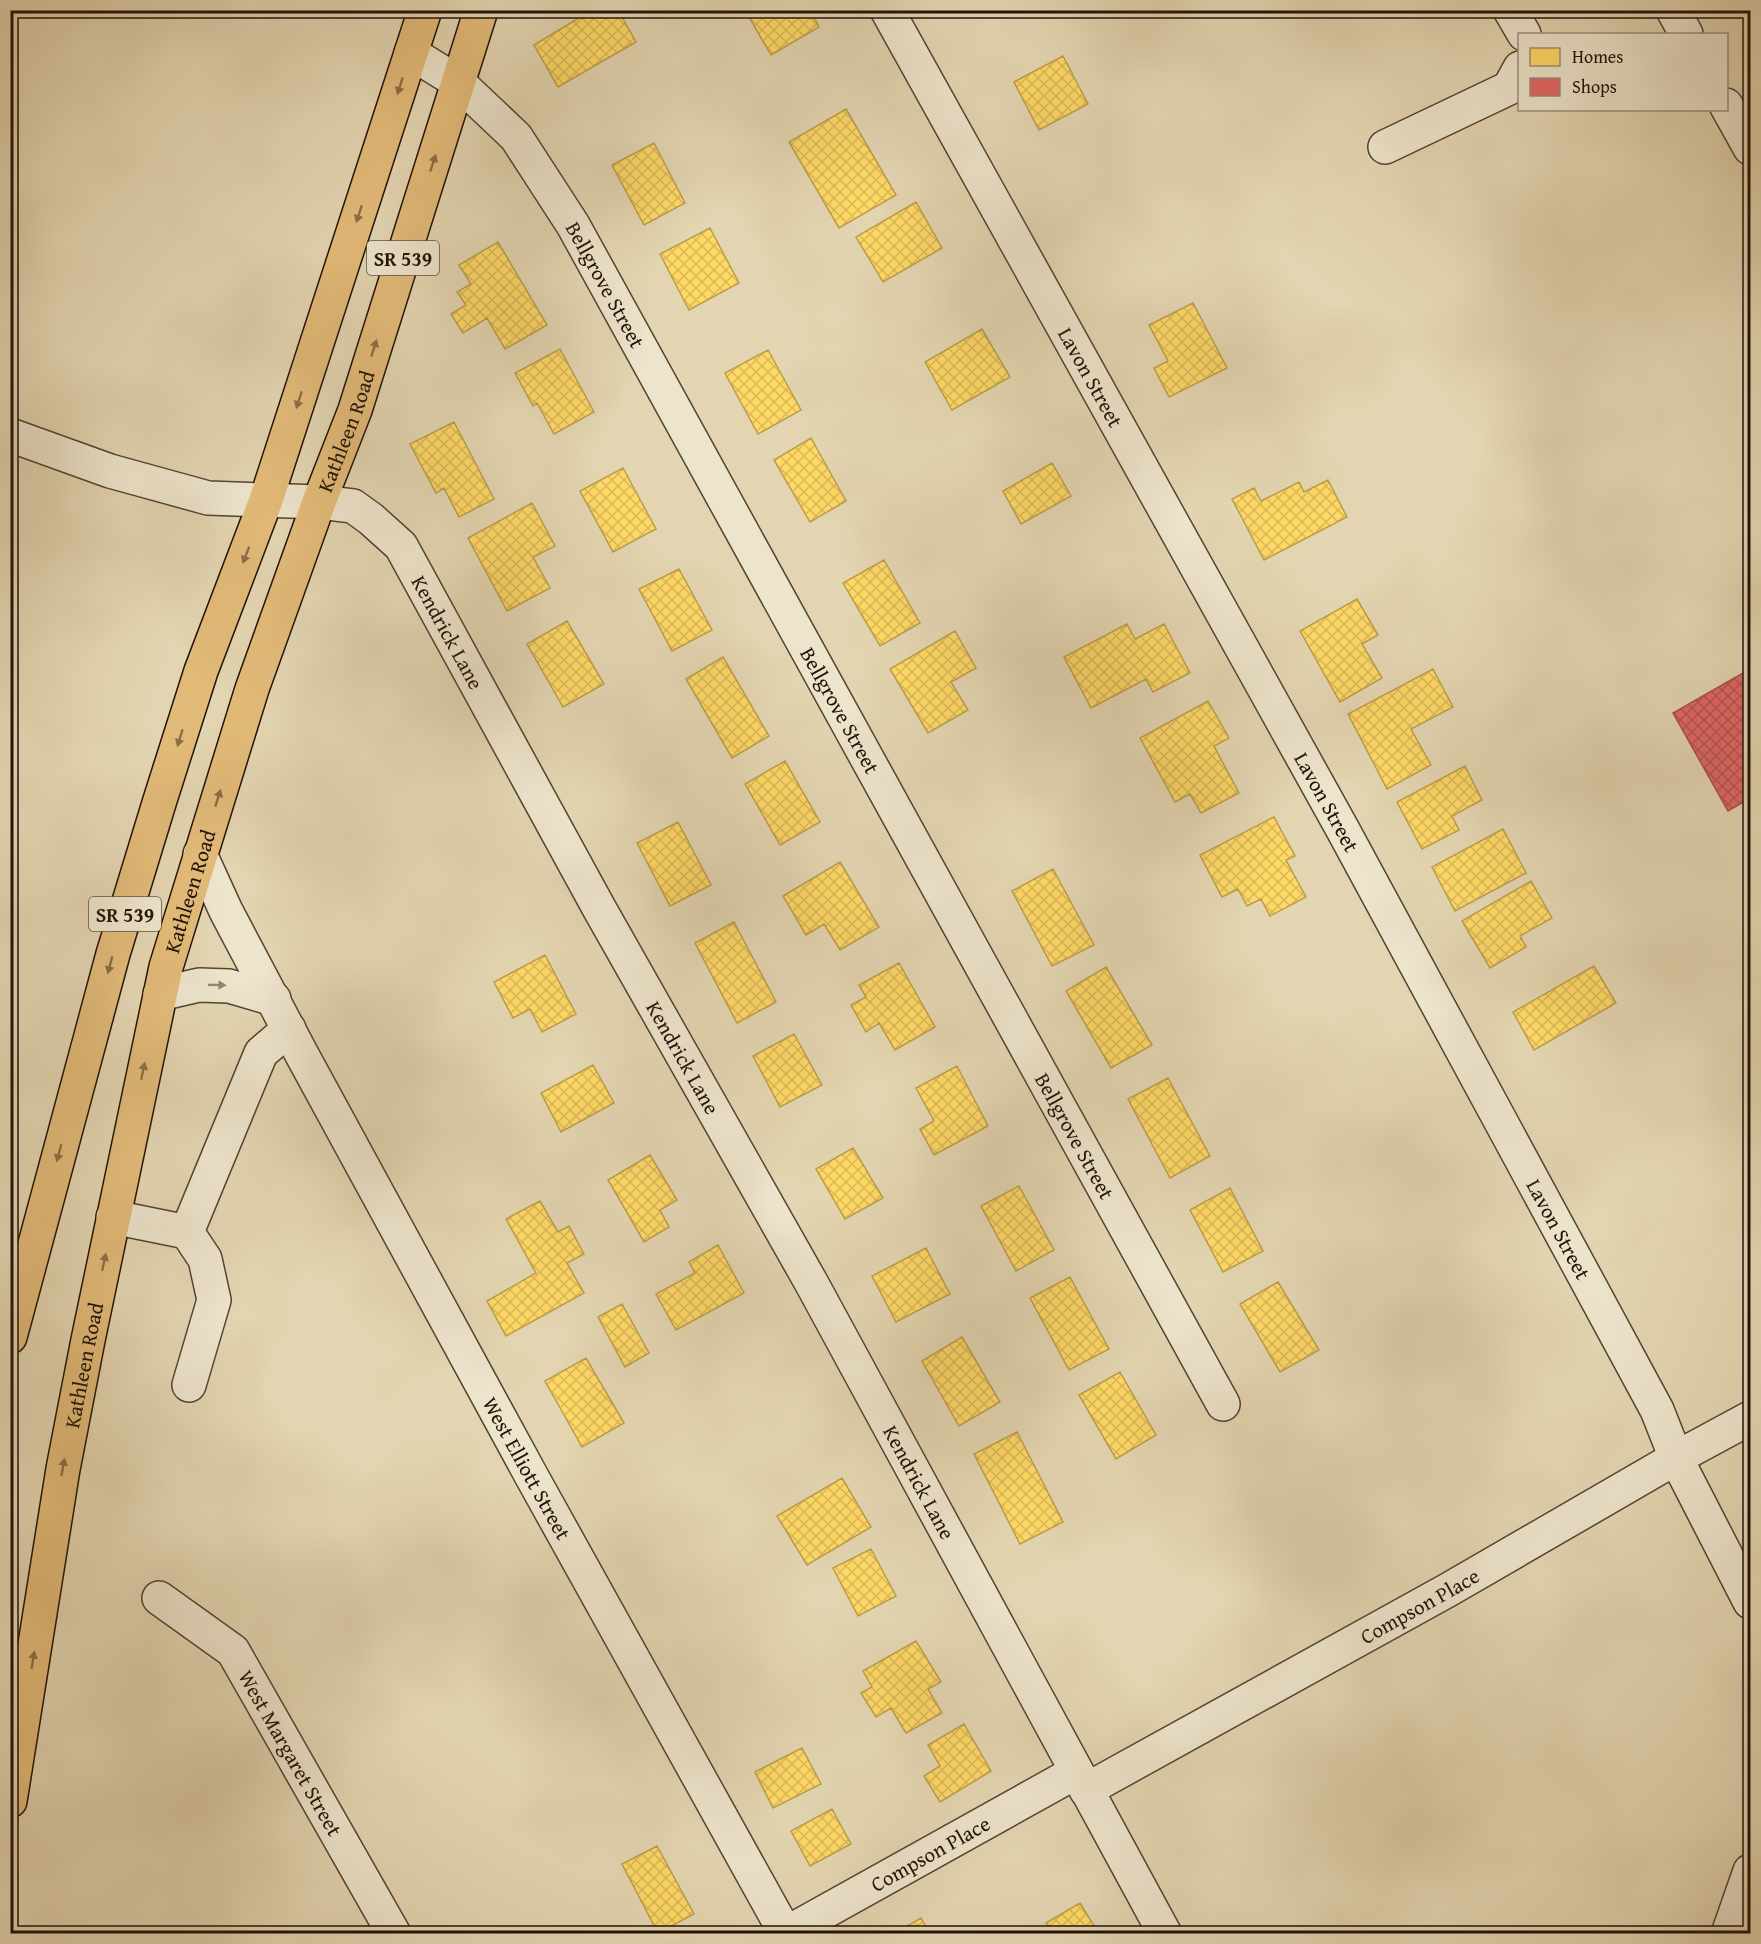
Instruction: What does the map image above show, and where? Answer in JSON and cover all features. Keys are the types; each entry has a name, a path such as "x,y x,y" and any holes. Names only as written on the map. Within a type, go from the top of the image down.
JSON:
{"main road":[{"name":"SR 539","path":"10,1337 104,988 140,866 201,671 266,500 425,10"},
{"name":"Kathleen Road","path":"10,1801 63,1468 166,967 194,883 200,854 252,689 319,502 355,410 481,10"}],"street":[{"name":"Lavon Street","path":"887,10 1337,820 1657,1410 1677,1458 1750,1602"},
{"path":"1510,10 1523,33"},
{"path":"1673,10 1685,33"},
{"name":"Bellgrove Street","path":"411,53 458,82 516,137 573,225 1223,1404"},
{"path":"1385,147 1509,88 1518,72"},
{"path":"1728,109 1750,148"},
{"name":"Kendrick Lane","path":"10,435 110,471 208,498 319,502 353,506 401,546 599,908 812,1284 1165,1934"},
{"name":"West Elliott Street","path":"200,854 226,911 289,1029 521,1456 786,1933"},
{"path":"160,994 199,985 229,986 274,999"},
{"path":"187,1232 261,1053 289,1029"},
{"path":"113,1216 187,1232 205,1259 214,1300 189,1385"},
{"name":"Compson Place","path":"786,1933 1448,1590 1750,1418"},
{"name":"West Margaret Street","path":"159,1598 233,1651 393,1934"},
{"path":"1728,1934 1750,1871"}],"building: Homes":[{"path":"592,10 618,10 636,42 558,87 534,45"},
{"path":"745,10 810,10 819,27 771,55"},
{"path":"1063,56 1088,104 1039,130 1014,82"},
{"path":"846,109 896,195 839,228 789,142"},
{"path":"654,143 685,203 644,225 612,165"},
{"path":"916,202 942,248 883,282 856,237"},
{"path":"710,228 739,283 689,310 660,254"},
{"path":"498,242 547,325 505,349 487,318 463,333 451,314 466,305 457,292 471,284 459,265"},
{"path":"1193,303 1227,368 1169,397 1154,368 1168,361 1149,325"},
{"path":"982,329 1010,377 952,410 925,362"},
{"path":"560,349 594,412 554,434 537,403 533,406 515,373"},
{"path":"768,350 801,410 758,434 725,373"},
{"path":"454,422 494,499 459,517 444,488 436,493 410,444"},
{"path":"811,438 846,501 810,522 774,460"},
{"path":"1052,463 1071,496 1021,524 1003,491"},
{"path":"623,468 656,529 613,552 580,491"},
{"path":"1328,480 1347,517 1264,560 1232,499 1254,488 1261,501 1299,482 1304,492"},
{"path":"532,503 555,546 533,557 550,588 507,611 468,538"},
{"path":"884,560 920,623 880,646 843,583"},
{"path":"679,569 712,630 672,651 639,589"},
{"path":"1357,599 1378,635 1362,644 1382,678 1340,702 1300,631"},
{"path":"567,621 604,684 563,707 527,644"},
{"path":"1127,624 1135,639 1164,624 1190,673 1153,692 1146,679 1091,708 1064,657"},
{"path":"955,631 976,668 951,682 968,710 928,733 890,669"},
{"path":"723,657 769,736 732,758 686,679"},
{"path":"1433,669 1453,707 1411,729 1431,765 1387,789 1348,714"},
{"path":"1208,701 1229,738 1214,746 1239,793 1201,813 1190,794 1175,802 1140,738"},
{"path":"785,761 820,822 780,845 745,784"},
{"path":"1465,766 1482,800 1452,816 1459,830 1422,849 1397,802"},
{"path":"1274,817 1295,856 1286,860 1306,897 1270,916 1261,899 1247,906 1238,889 1222,897 1200,855"},
{"path":"678,822 711,885 670,906 637,843"},
{"path":"1503,829 1526,873 1455,911 1432,867"},
{"path":"840,862 879,927 840,950 824,924 806,935 783,896"},
{"path":"1053,869 1094,945 1052,966 1012,891"},
{"path":"1531,881 1552,918 1520,936 1526,947 1490,968 1462,921"},
{"path":"734,922 776,1002 737,1023 695,943"},
{"path":"545,955 576,1014 542,1032 530,1009 513,1018 494,982"},
{"path":"899,963 935,1027 895,1050 879,1023 866,1032 851,1005 866,997 859,985"},
{"path":"1594,966 1616,1003 1534,1050 1513,1012"},
{"path":"1106,967 1152,1045 1111,1068 1066,991"},
{"path":"794,1034 822,1085 780,1107 753,1056"},
{"path":"593,1065 614,1103 561,1132 541,1093"},
{"path":"957,1066 988,1126 934,1155 920,1129 934,1121 916,1088"},
{"path":"1168,1078 1210,1156 1170,1178 1128,1099"},
{"path":"853,1148 883,1198 845,1219 816,1169"},
{"path":"650,1155 677,1200 660,1210 669,1227 644,1242 608,1180"},
{"path":"1019,1186 1054,1250 1016,1271 981,1206"},
{"path":"1230,1188 1263,1251 1223,1272 1190,1210"},
{"path":"540,1201 558,1232 569,1226 584,1254 567,1263 584,1293 506,1336 487,1301 536,1273 506,1219"},
{"path":"718,1245 744,1293 676,1330 656,1294 695,1273 689,1262"},
{"path":"926,1248 950,1294 896,1322 872,1276"},
{"path":"1070,1277 1109,1349 1069,1370 1030,1298"},
{"path":"1278,1282 1319,1350 1280,1372 1240,1304"},
{"path":"622,1304 649,1353 625,1367 598,1317"},
{"path":"962,1337 1000,1402 959,1426 922,1361"},
{"path":"586,1358 624,1423 582,1447 545,1381"},
{"path":"1120,1372 1156,1435 1116,1459 1079,1395"},
{"path":"1017,1432 1063,1522 1020,1544 974,1454"},
{"path":"842,1478 871,1527 807,1565 777,1516"},
{"path":"871,1549 896,1596 858,1616 833,1568"},
{"path":"916,1641 941,1682 928,1689 942,1713 906,1733 891,1708 876,1717 861,1693 872,1687 863,1671"},
{"path":"964,1724 991,1771 940,1802 924,1776 940,1766 928,1745"},
{"path":"802,1748 821,1784 773,1808 755,1772"},
{"path":"832,1809 851,1844 810,1866 791,1831"},
{"path":"657,1846 694,1914 658,1933 622,1864"},
{"path":"1080,1903 1099,1934 1045,1934 1051,1930 1046,1923"},
{"path":"921,1918 930,1934 893,1934"}],"building: Shops":[{"path":"1750,669 1750,798 1728,811 1673,713"}]}
